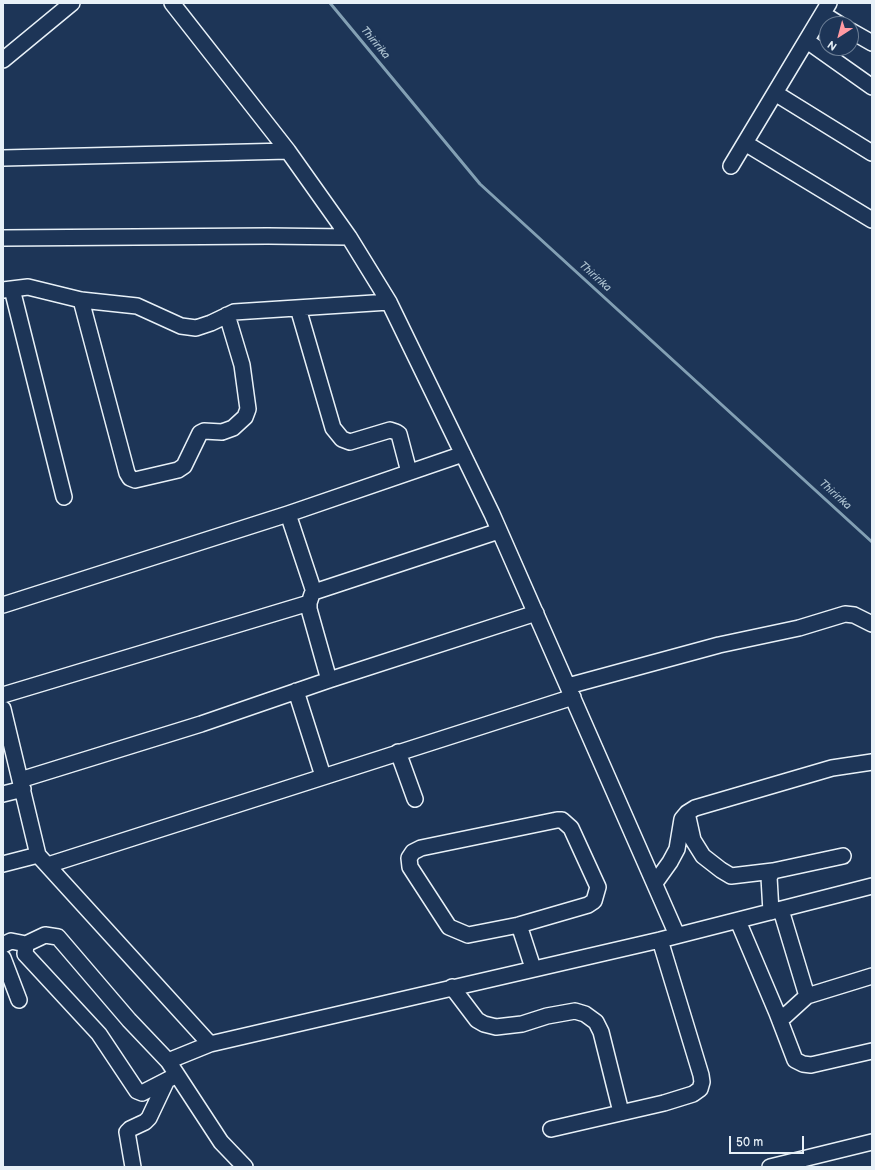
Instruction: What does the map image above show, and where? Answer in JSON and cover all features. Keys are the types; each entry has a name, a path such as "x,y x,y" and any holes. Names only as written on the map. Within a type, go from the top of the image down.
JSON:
{"street":[{"path":"4,57 72,3"},
{"path":"172,3 288,151 349,237 389,302 499,531 678,935"},
{"path":"731,166 826,9"},
{"path":"859,36 872,43"},
{"path":"806,41 872,87"},
{"path":"775,93 872,153"},
{"path":"745,143 872,220"},
{"path":"3,158 288,151"},
{"path":"3,238 268,236 349,237"},
{"path":"64,497 8,289 28,287 81,300 137,306 169,322 180,326 196,328 211,323 234,312 389,302"},
{"path":"81,300 127,473 130,478 136,480 178,470 184,466 200,433 204,431 222,432 233,428 245,416 248,409 242,365 227,315"},
{"path":"298,308 333,428 342,439 350,442 390,430 396,432 399,434 409,472"},
{"path":"3,605 288,514 463,454"},
{"path":"288,514 311,598 329,680"},
{"path":"3,695 311,598 499,531"},
{"path":"3,794 21,785 296,691 536,613"},
{"path":"3,864 43,860 323,776 398,752 571,691 712,647 799,628 845,614 854,615 872,624"},
{"path":"296,691 323,776"},
{"path":"4,716 21,785 43,860 210,1044"},
{"path":"398,752 415,799"},
{"path":"654,883 670,862 677,849 682,819 686,813 695,808 832,768 872,762"},
{"path":"686,813 693,840 703,856 731,876 773,871 843,856"},
{"path":"557,820 566,823 571,828 598,887 597,895 594,901 588,905 519,925 468,935 450,927 410,866 409,858 413,852 421,848 557,820"},
{"path":"773,871 769,876 776,911 807,996"},
{"path":"168,1062 210,1044 533,968 660,940 872,886"},
{"path":"738,921 795,1060 803,1064 811,1065 872,1051"},
{"path":"519,925 533,968"},
{"path":"3,945 11,941 26,944 45,935 58,937 129,1020 168,1062 172,1078 221,1142 245,1167"},
{"path":"551,1129 664,1103 693,1094 700,1089 702,1082 660,940"},
{"path":"26,944 25,954 99,1034 137,1091 142,1093 172,1078"},
{"path":"3,958 19,1000"},
{"path":"777,1013 785,1016 807,996 872,976"},
{"path":"452,987 472,1015 484,1024 496,1028 522,1024 547,1016 575,1011 585,1014 596,1022 601,1032 621,1112"},
{"path":"134,1167 127,1132 150,1118 172,1078"},
{"path":"770,1167 872,1142"}],"waterway":[{"name":"Thiririka","path":"330,3 480,184 872,542"}]}
